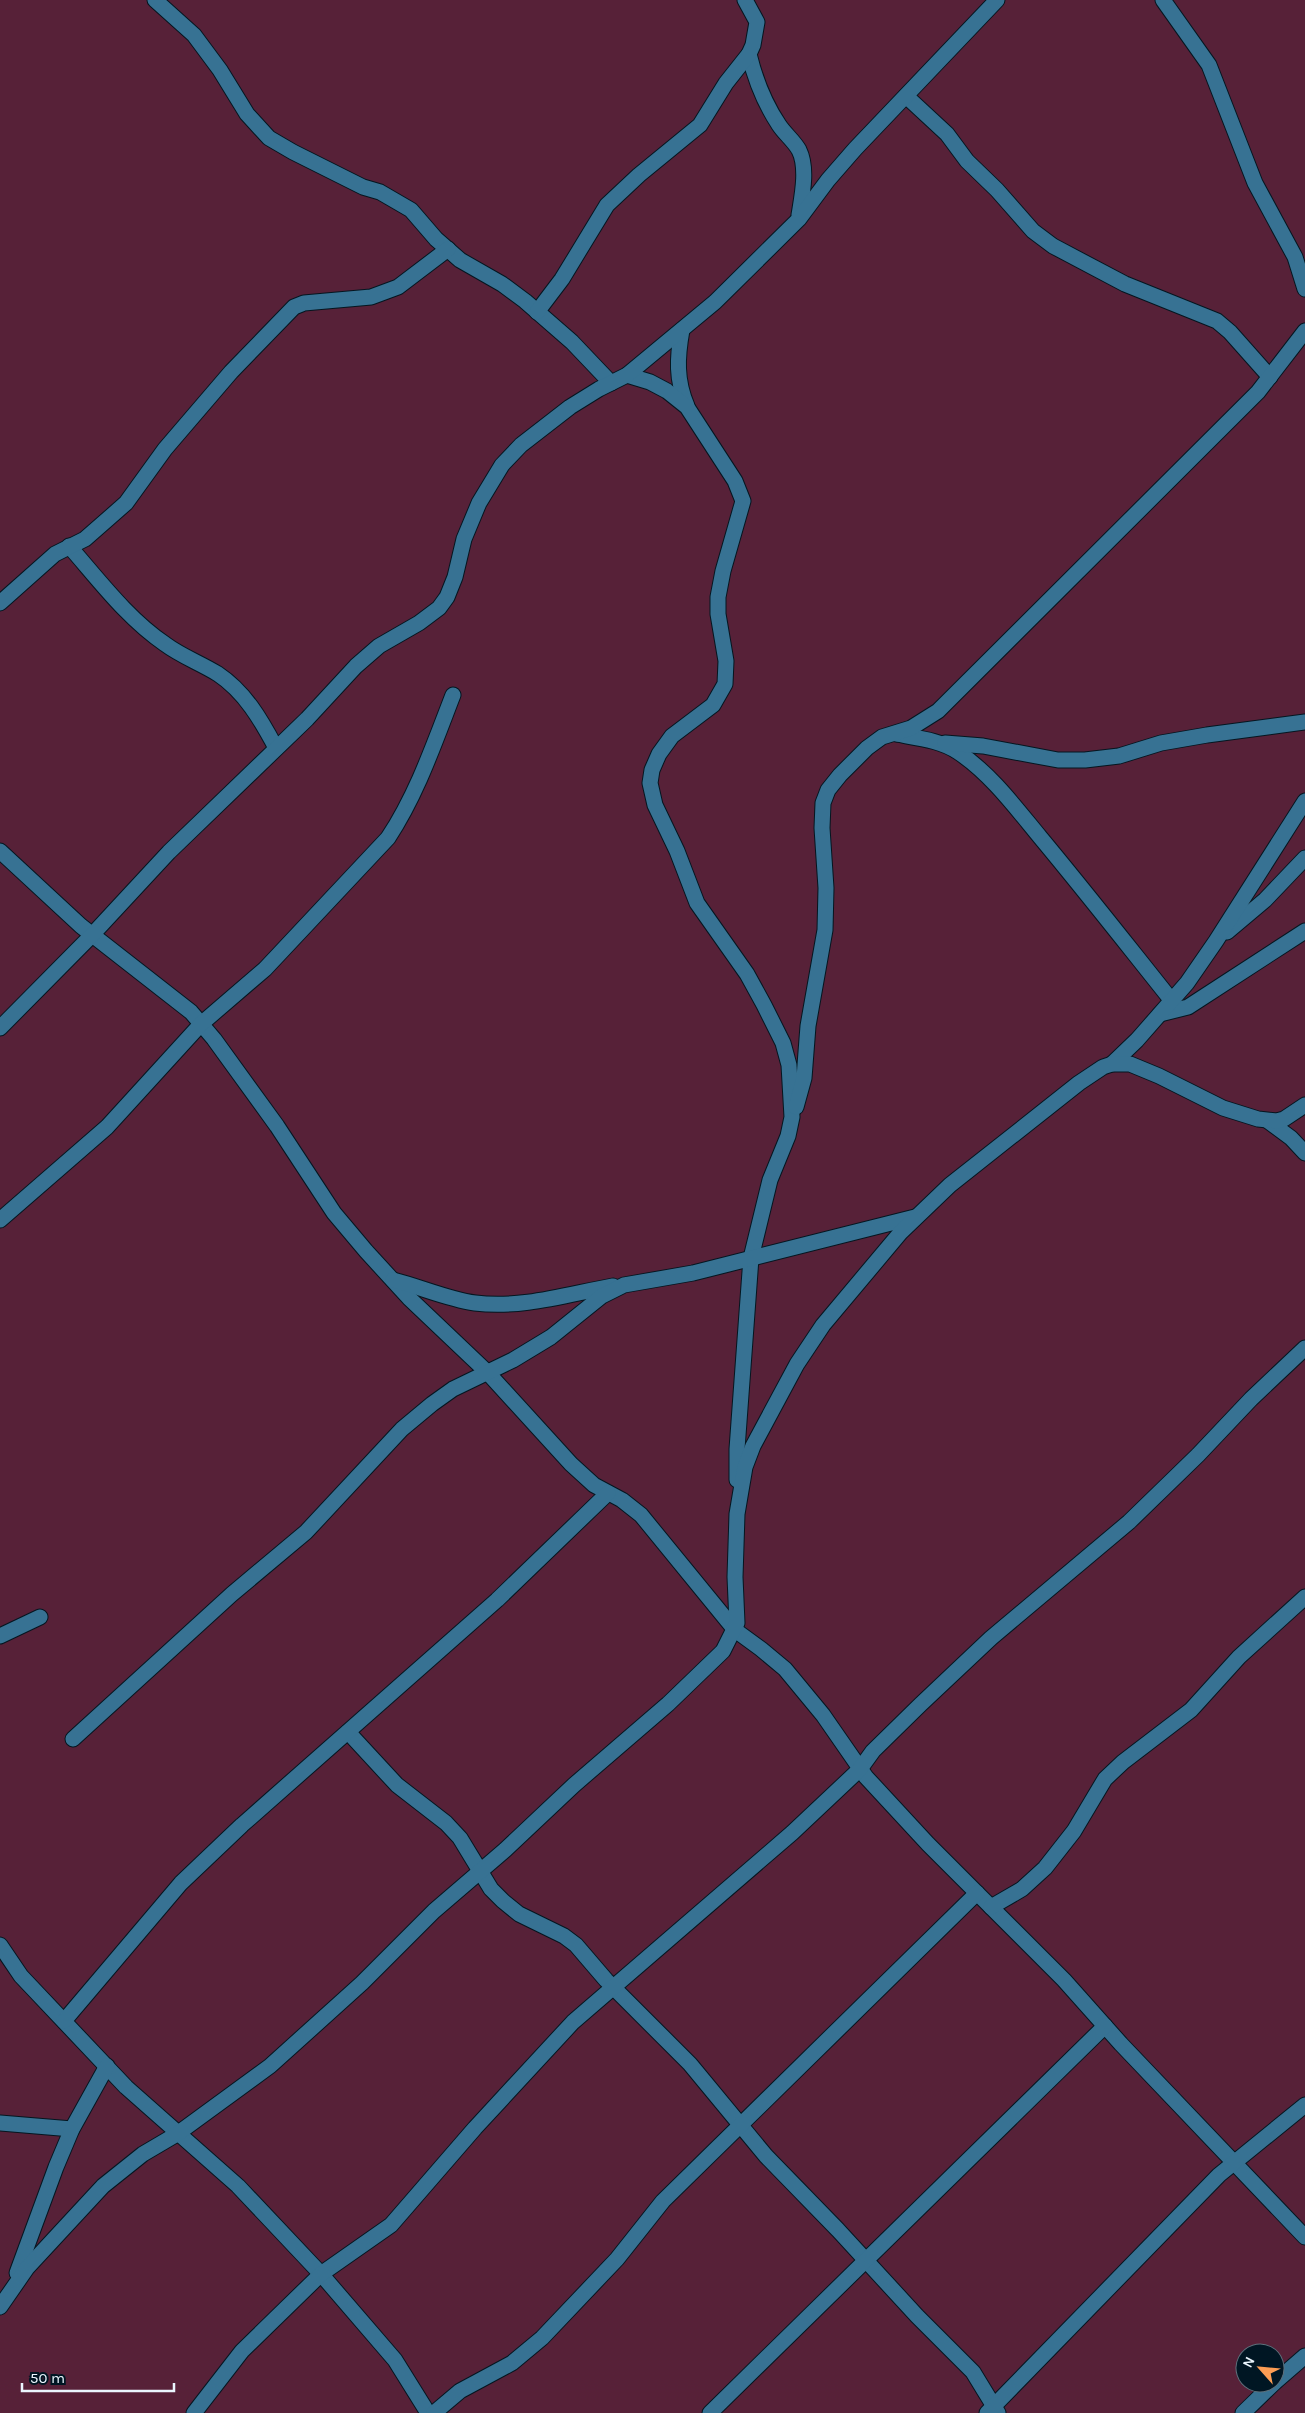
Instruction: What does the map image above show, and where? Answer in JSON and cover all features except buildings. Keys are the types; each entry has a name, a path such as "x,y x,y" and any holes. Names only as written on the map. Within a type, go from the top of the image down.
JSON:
{"street":[{"path":"155,0 194,35 220,70 247,114 270,138 293,152 363,187 380,192 410,210 460,260 502,284 572,342 611,383"},
{"path":"537,312 562,279 608,205 640,175 700,125 726,83 749,54 753,45 757,22 745,0"},
{"path":"0,1028 92,935 169,852 307,719 356,666 379,646 439,608 447,597 455,577 464,539 479,503 502,464 521,445 570,407 627,375 715,302 799,219 828,180 997,0"},
{"path":"1163,0 1209,65 1254,183 1295,257 1305,289"},
{"path":"749,54 754,76 765,99 779,125 799,150 803,169 803,190 799,219"},
{"path":"906,96 947,134 967,161 997,190 1033,230 1053,246 1125,284 1217,321 1270,377"},
{"path":"0,603 50,558 85,538 126,503 186,423 251,350 294,308 304,303 371,297 398,288 448,249"},
{"path":"682,330 677,371 681,393 688,408 735,481 742,501 718,597 718,614 726,660 725,684 713,705 672,736 659,754 652,770 651,790 655,805 677,851 697,903 747,974 783,1043 789,1066 792,1117"},
{"path":"0,2307 45,2248 103,2186 143,2154 177,2134 270,2066 362,1983 434,1911 480,1872 574,1785 668,1704 723,1651 737,1623 735,1577 738,1514 736,1449 751,1258 770,1180 788,1136 802,1087 808,1026 825,930 826,888 822,828 823,803 828,790 854,760 882,738 911,728 938,711 1090,558 1193,458 1270,377 1305,331"},
{"path":"627,375 659,387 678,398 688,408"},
{"path":"69,546 122,607 164,644 219,675 240,694 254,708 276,748"},
{"path":"0,1220 107,1127 201,1024 265,969 388,838 404,814 416,788 453,695"},
{"path":"892,733 939,742 982,746 1058,760 1085,760 1119,756 1161,743 1305,722"},
{"path":"939,742 958,752 975,766 1014,806 1172,1001"},
{"path":"738,1514 746,1467 753,1446 797,1364 823,1325 853,1287 901,1232 950,1186 1092,1073 1112,1064 1160,1014 1172,1001 1216,941 1305,801"},
{"path":"0,851 50,900 184,1006 201,1024 277,1126 334,1213 392,1280 488,1373 571,1464 594,1485 641,1514 659,1534 696,1585 735,1630 784,1669 823,1715 860,1769 928,1844 1064,1980 1105,2026 1305,2237"},
{"path":"1216,941 1265,900 1305,858"},
{"path":"1160,1014 1188,1007 1305,930"},
{"path":"1112,1064 1140,1067 1223,1108 1268,1121 1291,1138 1305,1153"},
{"path":"1268,1121 1284,1118 1305,1105"},
{"path":"392,1280 455,1299 478,1303 537,1302 624,1284 694,1273 918,1217"},
{"path":"73,1739 232,1594 306,1532 402,1429 454,1389 488,1373 551,1337 602,1296 624,1284"},
{"path":"194,2413 242,2351 321,2274 390,2226 475,2128 573,2022 734,1884 860,1769 873,1752 920,1704 991,1638 1129,1522 1198,1455 1251,1399 1305,1348"},
{"path":"64,2022 181,1883 242,1825 497,1600 608,1493"},
{"path":"991,1907 1022,1889 1045,1868 1074,1831 1105,1779 1123,1762 1191,1710 1239,1657 1305,1597"},
{"path":"0,1636 40,1617"},
{"path":"348,1732 397,1785 446,1823 460,1838 491,1889 503,1901 530,1920 564,1936 576,1945 613,1986 690,2064 766,2156 917,2316 974,2372 993,2411 1234,2161 1305,2105"},
{"path":"434,2413 460,2391 512,2364 542,2338 617,2259 663,2201 977,1893"},
{"path":"0,1945 21,1976 126,2088 238,2186 321,2274 395,2360 428,2413"},
{"path":"710,2413 1105,2026"},
{"path":"9,2293 72,2129 107,2066"},
{"path":"0,2123 72,2129"},
{"path":"1285,2374 1305,2356"},
{"path":"1242,2413 1264,2393"}],"shaded area":[{"path":"0,0 1305,0 1305,2413 0,2413"}]}
